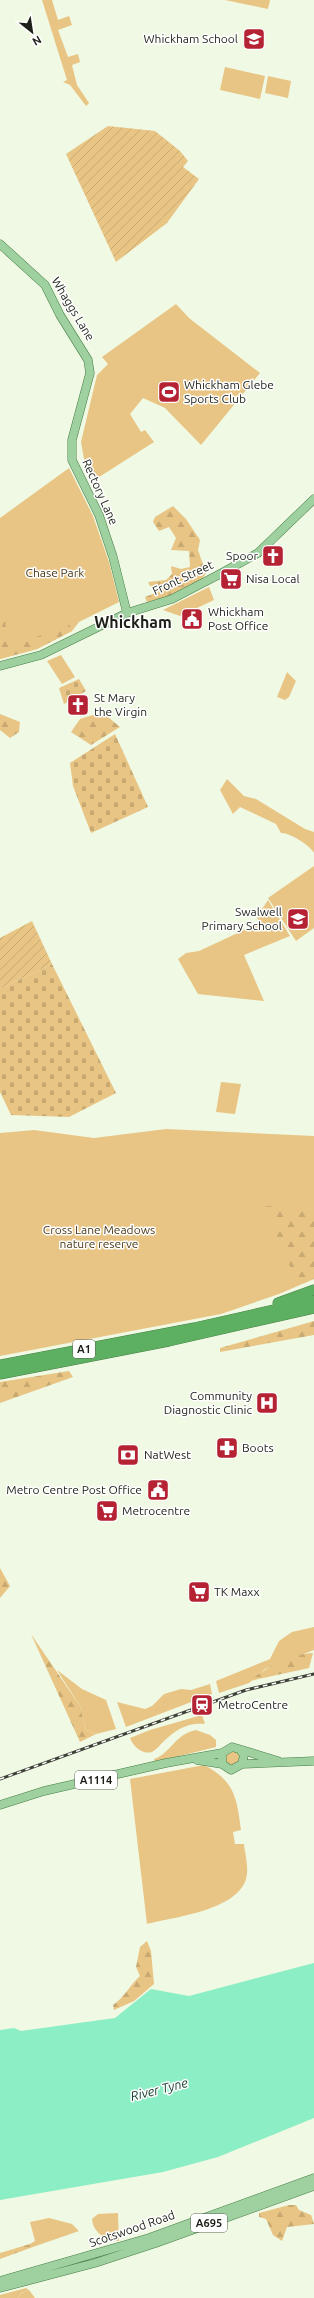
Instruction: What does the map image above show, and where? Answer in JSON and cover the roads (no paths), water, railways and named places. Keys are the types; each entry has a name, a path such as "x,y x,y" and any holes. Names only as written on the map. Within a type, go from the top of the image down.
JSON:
{"highway":[{"path":"168,1332 195,1323 260,1309 314,1290"},
{"name":"A1","path":"0,1365 168,1332 314,1301"},
{"name":"A1","path":"0,1374 191,1336 314,1308"},
{"path":"191,1336 314,1315"}],"main road":[{"name":"Whaggs Lane","path":"0,244 15,260 37,276 48,290 60,315 86,356 90,368 88,380"},
{"name":"Rectory Lane","path":"88,380 72,440 72,460 99,515 113,557 127,613"},
{"name":"Front Street","path":"0,666 41,655 127,613 172,599 244,561 268,544 314,498"},
{"path":"278,1761 241,1751 232,1747 222,1753 222,1764 232,1770 242,1764 278,1761 314,1761"},
{"path":"241,1751 244,1755 242,1764"},
{"name":"A1114","path":"0,1805 44,1791 166,1763 222,1753"},
{"name":"A1114","path":"193,1759 222,1764"},
{"name":"Scotswood Road","path":"0,2281 149,2238 314,2178"},
{"name":"Scotswood Road","path":"0,2288 83,2266 156,2243 314,2186"}],"water":[{"name":"River Tyne","path":"314,1963 314,2118 218,2157 163,2172 0,2200 0,2030 14,2028 21,2031 115,2018 151,1989 189,1996"}],"railway":[{"path":"0,1779 246,1690 314,1674"}],"place":[{"name":"Whickham School","path":"254,39"},
{"name":"Whickham Glebe Sports Club","path":"169,392"},
{"name":"Spoor","path":"273,556"},
{"name":"Nisa Local","path":"231,579"},
{"name":"Whickham Post Office","path":"192,619"},
{"name":"St Mary the Virgin","path":"78,705"},
{"name":"Swalwell Primary School","path":"298,919"},
{"name":"Community Diagnostic Clinic","path":"267,1403"},
{"name":"Boots","path":"227,1448"},
{"name":"NatWest","path":"128,1455"},
{"name":"Metro Centre Post Office","path":"158,1490"},
{"name":"Metrocentre","path":"107,1511"},
{"name":"TK Maxx","path":"199,1592"},
{"name":"MetroCentre","path":"202,1705"}],"district":[{"name":"Whickham","path":"133,622"}],"park label":[{"name":"Chase Park","path":"55,573"},
{"name":"Cross Lane Meadows nature reserve","path":"99,1237"}]}
